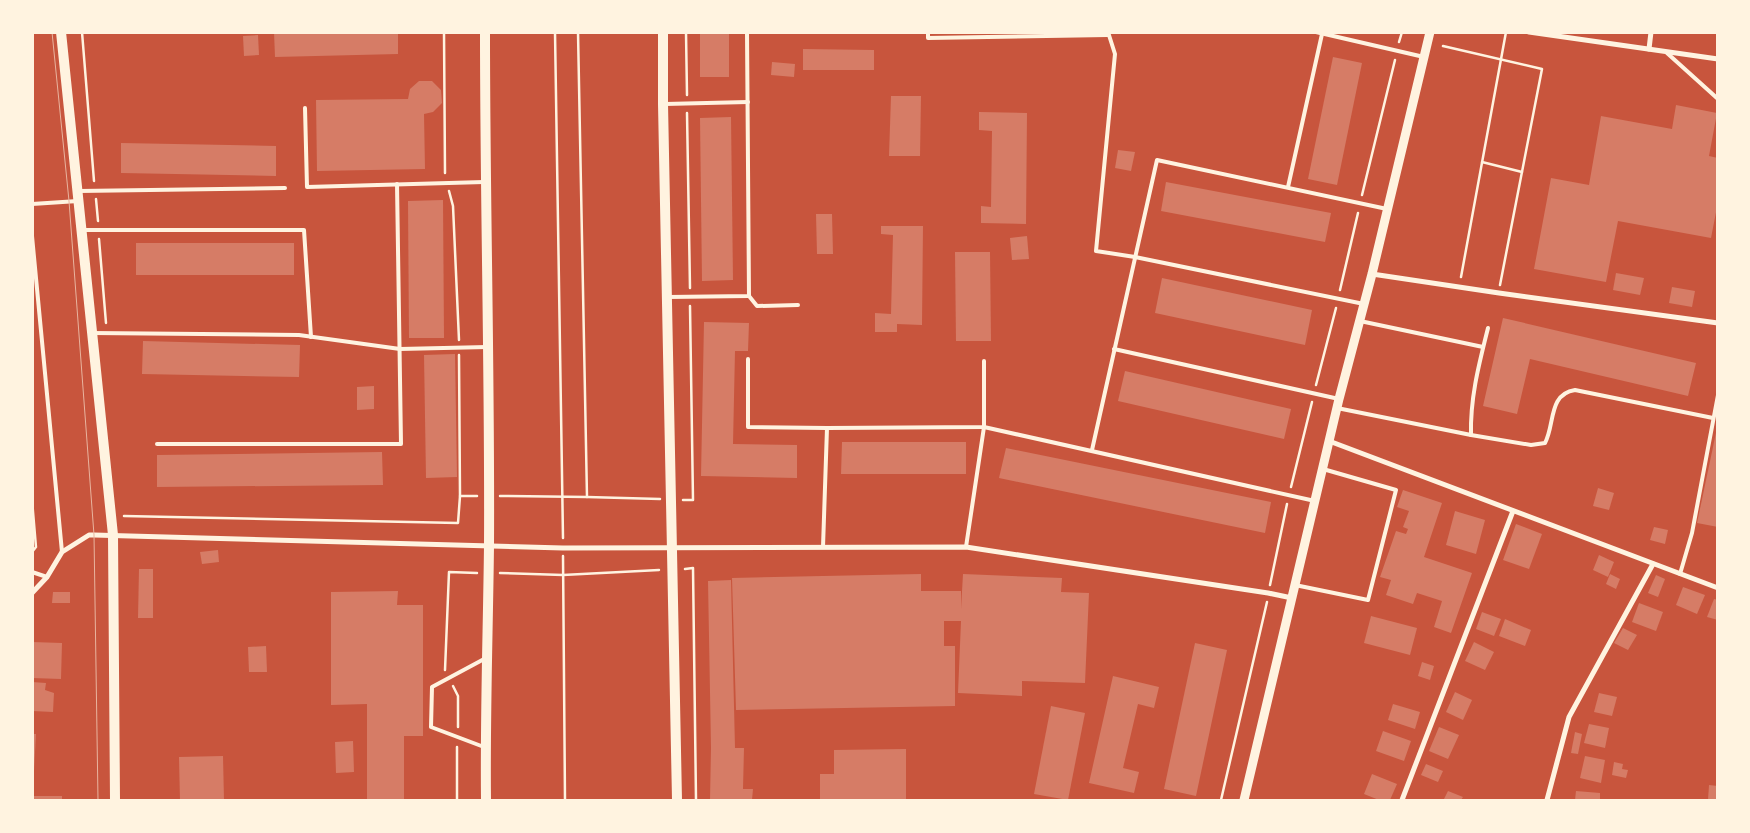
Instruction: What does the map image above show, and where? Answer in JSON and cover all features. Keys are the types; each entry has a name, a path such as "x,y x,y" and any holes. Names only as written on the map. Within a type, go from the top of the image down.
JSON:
{"main road":[{"path":"61,32 113,535 115,800"},
{"path":"485,32 489,546 486,658 486,800"},
{"path":"663,32 677,800"}],"street":[{"path":"1244,800 1322,469 1372,274 1430,32"},
{"path":"1529,32 1718,60"},
{"path":"1649,49 1651,32"},
{"path":"1372,274 1499,293 1717,321"},
{"path":"1330,441 1718,588"},
{"path":"1402,800 1513,511"},
{"path":"32,593 47,577 62,552 89,535 113,535 563,548 966,547 1292,598"},
{"path":"1547,800 1568,718 1653,564"}],"lane":[{"path":"747,32 748,296 757,306 798,304"},
{"path":"928,32 928,38 1108,34 1115,54 1096,251 1135,257 1364,304"},
{"path":"1316,32 1424,57"},
{"path":"1288,187 1322,34"},
{"path":"1667,53 1718,99"},
{"path":"663,104 748,102"},
{"path":"305,108 307,187 485,182"},
{"path":"1092,450 1157,160 1387,209"},
{"path":"157,444 402,444 396,184"},
{"path":"78,190 285,188"},
{"path":"32,204 79,201"},
{"path":"82,230 304,230 311,337"},
{"path":"32,236 62,552"},
{"path":"668,297 748,296"},
{"path":"1360,321 1483,347"},
{"path":"1471,435 1473,390 1488,328"},
{"path":"92,333 299,335 400,349 488,347"},
{"path":"1114,348 1314,393 1338,403 1471,435 1531,445 1545,443 1558,401 1568,391 1576,390 1713,418"},
{"path":"748,359 748,427 984,427 1315,502"},
{"path":"966,547 984,427 984,360"},
{"path":"1680,574 1692,533 1718,395"},
{"path":"824,547 827,428"},
{"path":"1295,584 1368,600 1396,490 1322,469"},
{"path":"32,572 47,577"},
{"path":"485,747 431,727 432,687 486,658"}],"path":[{"path":"555,32 565,800"},
{"path":"460,496 587,497 578,32"},
{"path":"1220,800 1289,495 1402,32"},
{"path":"1459,287 1506,32"},
{"path":"1443,46 1542,69 1499,293"},
{"path":"1482,162 1522,172"},
{"path":"32,500 36,547 32,552"},
{"path":"449,572 563,576"}],"building":[{"path":"274,32 398,32 398,54 275,57"},
{"path":"700,32 729,32 729,77 700,77"},
{"path":"258,35 259,55 244,56 243,36"},
{"path":"803,49 874,50 874,70 803,70"},
{"path":"1333,57 1362,63 1337,185 1308,179"},
{"path":"772,62 795,64 794,77 771,75"},
{"path":"419,81 432,81 441,90 442,103 433,112 424,114 425,169 317,171 316,100 408,99 410,89"},
{"path":"891,96 921,96 920,156 889,156"},
{"path":"1676,105 1717,113 1709,156 1718,158 1718,202 1711,238 1618,221 1606,282 1534,269 1551,178 1589,185 1601,116 1672,129"},
{"path":"979,112 1027,113 1026,224 981,223 981,206 991,207 992,131 979,130"},
{"path":"731,117 733,280 702,281 700,118"},
{"path":"121,143 276,146 276,176 121,173"},
{"path":"1118,150 1135,152 1131,171 1115,168"},
{"path":"1166,182 1331,213 1325,242 1161,211"},
{"path":"443,200 444,338 409,338 408,201"},
{"path":"816,214 832,214 833,254 817,254"},
{"path":"881,226 923,226 922,325 897,324 897,332 875,332 875,313 891,314 893,235 881,234"},
{"path":"1027,236 1029,259 1012,260 1010,238"},
{"path":"136,243 294,243 294,275 136,275"},
{"path":"955,252 990,252 991,341 956,341"},
{"path":"1616,273 1644,278 1640,295 1613,290"},
{"path":"1162,278 1312,310 1305,345 1155,313"},
{"path":"1672,287 1695,291 1692,307 1669,303"},
{"path":"1503,318 1696,363 1688,396 1530,359 1517,414 1483,406"},
{"path":"704,322 749,323 748,351 735,351 733,444 797,445 797,478 701,476"},
{"path":"143,341 300,345 299,377 142,374"},
{"path":"455,354 457,477 426,478 424,355"},
{"path":"1125,371 1291,409 1284,439 1118,401"},
{"path":"374,386 374,409 357,410 357,387"},
{"path":"1718,428 1718,527 1697,523"},
{"path":"842,442 966,442 966,474 841,474"},
{"path":"1006,448 1271,502 1265,533 999,478"},
{"path":"382,452 383,485 157,487 157,455"},
{"path":"1598,488 1614,493 1609,510 1593,506"},
{"path":"1403,490 1442,503 1424,557 1472,573 1451,633 1434,627 1442,601 1417,593 1413,604 1386,595 1391,580 1380,577 1396,531 1406,534 1408,529 1403,527 1409,511 1397,507"},
{"path":"1455,511 1485,520 1476,554 1446,545"},
{"path":"1516,524 1542,534 1529,569 1503,560"},
{"path":"1654,527 1668,530 1665,544 1650,540"},
{"path":"218,550 219,562 202,564 200,552"},
{"path":"1599,555 1614,562 1608,577 1593,570"},
{"path":"139,569 153,569 153,618 138,618"},
{"path":"921,574 921,591 961,591 961,609 963,574 1062,578 1061,592 1089,593 1085,683 1022,681 1022,696 958,693 961,621 944,621 944,646 955,646 955,706 736,710 732,578"},
{"path":"1610,574 1620,579 1616,589 1606,584"},
{"path":"1656,575 1665,579 1658,597 1648,593"},
{"path":"731,580 735,748 744,748 743,789 753,789 752,800 710,800 708,581"},
{"path":"1683,587 1705,595 1697,614 1676,605"},
{"path":"398,591 397,605 423,605 423,736 404,736 404,800 367,800 367,704 331,705 331,592"},
{"path":"53,592 70,592 70,603 52,603"},
{"path":"1714,599 1718,600 1718,620 1707,617"},
{"path":"1639,603 1663,612 1656,631 1632,622"},
{"path":"1482,612 1501,619 1494,636 1476,629"},
{"path":"1371,616 1417,628 1410,655 1364,643"},
{"path":"1505,619 1531,630 1525,646 1499,636"},
{"path":"1623,628 1637,635 1628,650 1614,643"},
{"path":"32,642 62,643 61,679 32,678"},
{"path":"1474,642 1494,652 1485,670 1465,661"},
{"path":"1195,643 1227,650 1196,796 1164,789"},
{"path":"266,646 267,672 249,672 248,647"},
{"path":"1422,662 1434,666 1430,680 1418,676"},
{"path":"1113,676 1159,687 1154,708 1138,704 1123,768 1139,772 1134,793 1089,783"},
{"path":"32,682 46,683 45,690 54,693 53,712 32,711"},
{"path":"1455,692 1472,700 1463,720 1446,712"},
{"path":"1599,693 1617,697 1612,716 1594,712"},
{"path":"1393,704 1420,712 1415,729 1388,720"},
{"path":"1051,706 1085,713 1068,800 1034,794"},
{"path":"1589,724 1609,728 1605,748 1584,743"},
{"path":"1439,727 1459,735 1448,759 1429,751"},
{"path":"1383,731 1411,741 1404,761 1376,751"},
{"path":"1575,732 1582,734 1578,754 1571,753"},
{"path":"32,734 36,734 34,771 32,771"},
{"path":"353,741 354,772 336,773 335,742"},
{"path":"906,749 906,800 820,800 820,774 834,774 834,750"},
{"path":"223,756 224,800 180,800 179,757"},
{"path":"1585,756 1605,760 1601,783 1580,778"},
{"path":"1614,762 1623,764 1622,769 1628,770 1626,778 1612,775"},
{"path":"1426,764 1443,771 1438,782 1421,775"},
{"path":"1372,774 1397,784 1390,800 1379,800 1364,794"},
{"path":"1709,785 1718,786 1718,800 1708,800"},
{"path":"1448,791 1463,797 1461,800 1444,799"},
{"path":"1576,791 1600,793 1600,800 1575,800"},
{"path":"32,796 62,796 62,800 32,800"}],"tram line":[{"path":"52,32 69,201 94,535 98,800"}]}
